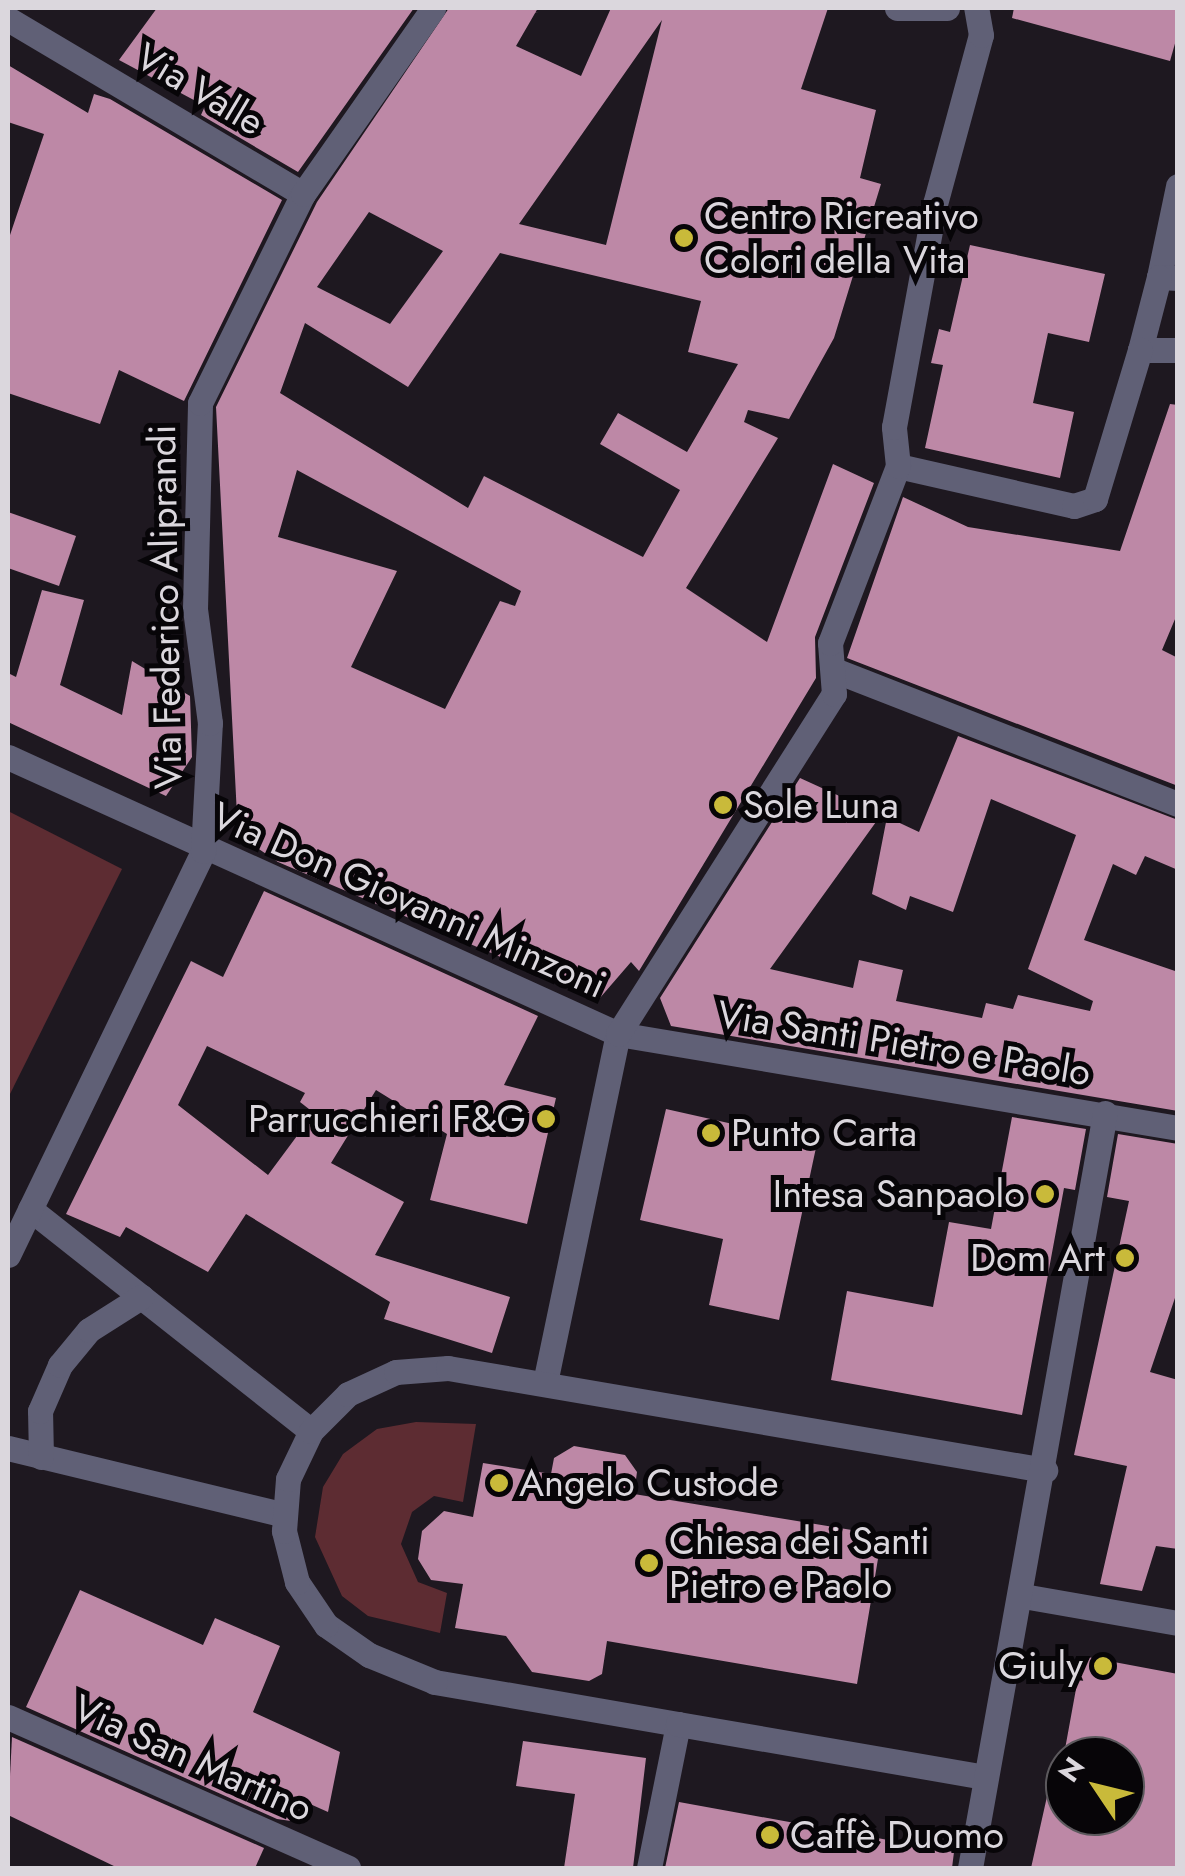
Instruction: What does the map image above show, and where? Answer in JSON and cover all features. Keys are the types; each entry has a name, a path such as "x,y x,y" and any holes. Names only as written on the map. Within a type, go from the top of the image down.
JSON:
{"street":[{"name":"Via Federico Aliprandi","path":"203,851 210,724 196,609 200,403 304,194 432,8"},
{"path":"897,8 947,8"},
{"path":"546,1378 618,1034 822,726 834,670 830,642 898,466 894,427 936,204 981,35 976,8"},
{"name":"Via Valle","path":"8,19 304,194"},
{"path":"898,466 1074,506 1095,499 1140,350 1168,277 1178,186"},
{"path":"1140,350 1178,350"},
{"path":"834,670 1178,804"},
{"name":"Via Don Giovanni Minzoni","path":"8,757 203,851 618,1034"},
{"path":"8,1254 203,851"},
{"name":"Via Santi Pietro e Paolo","path":"618,1034 1178,1128"},
{"path":"970,1868 1045,1470 1105,1114"},
{"path":"30,1209 311,1431"},
{"path":"42,1456 40,1411 60,1365 89,1330 141,1297"},
{"path":"986,1777 435,1682 369,1655 326,1625 297,1582 285,1515 288,1478 311,1431 348,1394 396,1372 546,1378 1045,1470"},
{"path":"8,1448 285,1515"},
{"path":"1022,1596 1178,1623"},
{"name":"Via San Martino","path":"8,1716 348,1868"},
{"path":"648,1868 678,1724"}],"shaded area":[{"path":"8,811 122,869 8,1098"},
{"path":"416,1422 476,1424 463,1502 434,1496 412,1512 401,1544 418,1582 447,1593 440,1633 368,1616 342,1596 315,1537 323,1487 343,1454 377,1429"}],"building":[{"path":"157,8 414,8 298,172 201,115 205,106 119,60"},
{"path":"449,8 538,8 516,46 581,76 611,8 828,8 801,89 876,110 860,178 881,184 834,338 789,419 748,410 744,422 778,438 686,588 767,642 833,464 874,483 815,637 816,678 639,971 631,962 599,999 278,862 238,835 216,407 317,202","holes":["662,20 606,245 519,224","369,212 443,251 390,324 317,287","500,253 701,301 688,352 738,364 687,452 618,413 600,444 680,490 643,557 484,476 468,508 280,393 305,323 408,387","297,470 521,591 515,606 500,601 445,709 351,667 397,571 278,537"]},
{"path":"1014,8 1178,8 1178,33 1170,61 1012,18"},
{"path":"8,65 88,113 94,94 110,99 282,200 184,401 119,370 100,424 8,393 8,241 44,134 8,122"},
{"path":"970,245 1105,274 1089,342 1048,333 1033,403 1074,412 1060,478 925,448 943,365 931,363 939,329 950,332"},
{"path":"1170,404 1178,405 1178,612 1162,650 1178,658 1178,786 847,658 903,497 968,527 1120,551"},
{"path":"8,512 76,536 59,586 8,568"},
{"path":"42,590 84,600 60,685 122,715 132,661 190,696 192,757 166,796 8,722 8,673 16,677"},
{"path":"958,736 1178,820 1178,870 1145,856 1136,875 1113,864 1084,940 1178,972 1178,1111 671,1026 660,998 800,778 881,815 770,969 853,988 859,960 903,970 896,1001 982,1018 986,1003 1013,1009 1018,995 1090,1011 1093,1001 1028,969 1076,835 991,799 953,912 910,896 906,910 872,894 887,817 919,832"},
{"path":"264,891 538,1016 504,1085 556,1098 527,1224 430,1200 447,1134 376,1090 331,1163 404,1202 375,1255 510,1297 492,1353 384,1319 390,1302 246,1214 208,1272 126,1227 120,1237 66,1214 191,961 223,977","holes":["207,1046 305,1093 300,1102 314,1113 268,1175 178,1105"]},
{"path":"666,1109 817,1143 779,1320 709,1305 723,1239 640,1220"},
{"path":"1012,1117 1086,1129 1075,1190 1064,1188 1022,1415 831,1380 847,1291 933,1307 949,1222 991,1229"},
{"path":"1118,1134 1178,1144 1178,1289 1150,1372 1178,1380 1178,1549 1156,1546 1142,1591 1100,1584 1127,1466 1074,1455 1129,1201 1107,1197"},
{"name":"Chiesa dei Santi Pietro e Paolo","path":"574,1446 625,1455 637,1472 634,1494 882,1535 857,1684 607,1641 602,1674 589,1681 532,1672 506,1636 455,1628 463,1584 431,1580 418,1559 422,1531 444,1511 473,1517 483,1463 551,1474 554,1458"},
{"path":"80,1590 203,1645 215,1618 280,1646 253,1712 340,1752 328,1812 301,1800 291,1821 277,1819 26,1707"},
{"path":"1082,1656 1178,1674 1178,1868 1031,1868 1045,1805 1045,1836 1145,1836 1145,1736 1067,1736"},
{"path":"12,1737 264,1848 255,1868 118,1868 8,1815"},
{"path":"523,1741 646,1758 633,1868 564,1868 575,1794 516,1786"},
{"path":"679,1802 954,1852 952,1868 665,1868"}],"place":[{"name":"Centro Ricreativo Colori della Vita","path":"684,238"},
{"name":"Sole Luna","path":"723,805"},
{"name":"Parrucchieri F&G","path":"546,1119"},
{"name":"Punto Carta","path":"711,1133"},
{"name":"Intesa Sanpaolo","path":"1045,1194"},
{"name":"Dom Art","path":"1125,1258"},
{"name":"Angelo Custode","path":"499,1483"},
{"name":"Chiesa dei Santi Pietro e Paolo","path":"649,1563"},
{"name":"Giuly","path":"1103,1666"},
{"name":"Caffè Duomo","path":"770,1835"}]}
